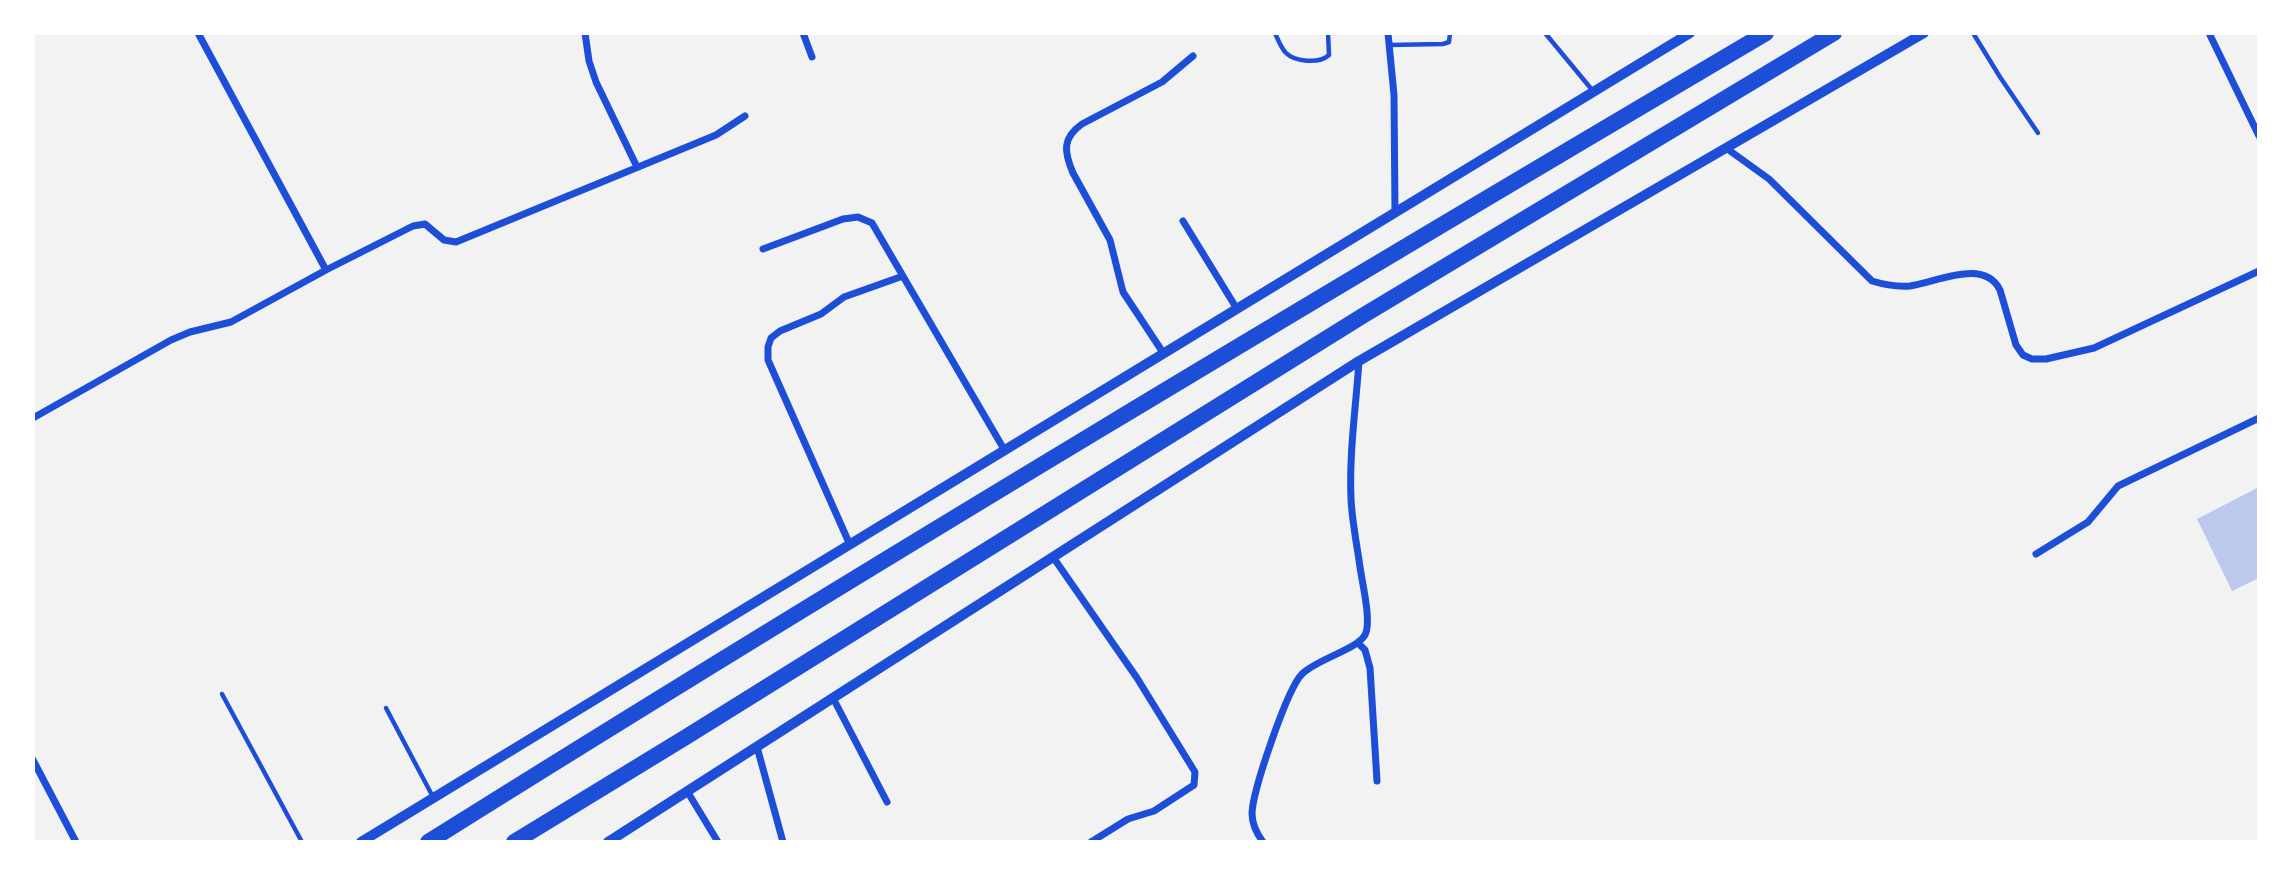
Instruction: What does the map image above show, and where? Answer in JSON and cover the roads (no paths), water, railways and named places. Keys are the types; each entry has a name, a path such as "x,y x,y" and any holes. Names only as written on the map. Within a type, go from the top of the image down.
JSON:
{"highway":[{"path":"428,842 667,692 1307,304 1766,33"},
{"path":"514,842 1364,315 1834,33"}],"street":[{"path":"198,33 326,270"},
{"path":"585,33 589,61 596,82 637,167"},
{"path":"803,33 812,57"},
{"path":"1388,33 1394,95 1395,213"},
{"path":"361,842 1690,33"},
{"path":"608,842 1359,361 1924,33"},
{"path":"2210,33 2259,136"},
{"path":"1164,354 1123,292 1114,251 1073,173 1066,146 1072,131 1162,82 1193,56"},
{"path":"33,418 171,340 190,332 231,322 413,226 425,224 444,240 456,242 716,135 745,116"},
{"path":"1726,148 1769,179 1872,281 1888,286 1908,286 1975,272 1988,275 2000,290 2016,345 2023,355 2032,359 2067,356 2094,348 2259,271"},
{"path":"763,249 843,219 859,217 872,223 1005,451"},
{"path":"1183,221 1237,309"},
{"path":"850,545 768,360 768,347 771,338 780,331 821,314 844,297 903,276"},
{"path":"1264,842 1252,816 1255,794 1289,694 1301,675 1317,663 1358,643 1366,634 1368,624 1351,502 1359,361"},
{"path":"2036,554 2088,522 2118,485 2259,418"},
{"path":"1054,557 1137,677 1195,772 1196,779 1194,785 1154,811 1128,819 1091,842"},
{"path":"1358,643 1365,650 1370,667 1377,781"},
{"path":"833,698 887,802"},
{"path":"757,747 783,842"},
{"path":"33,760 76,842"},
{"path":"687,791 718,842"}],"lane":[{"path":"1275,33 1288,55 1318,61 1329,55 1328,33"},
{"path":"1389,45 1443,44 1449,42 1450,33"},
{"path":"1545,33 1593,92"},
{"path":"1973,33 2038,133"},
{"path":"222,694 302,842"},
{"path":"386,708 433,798"}]}
